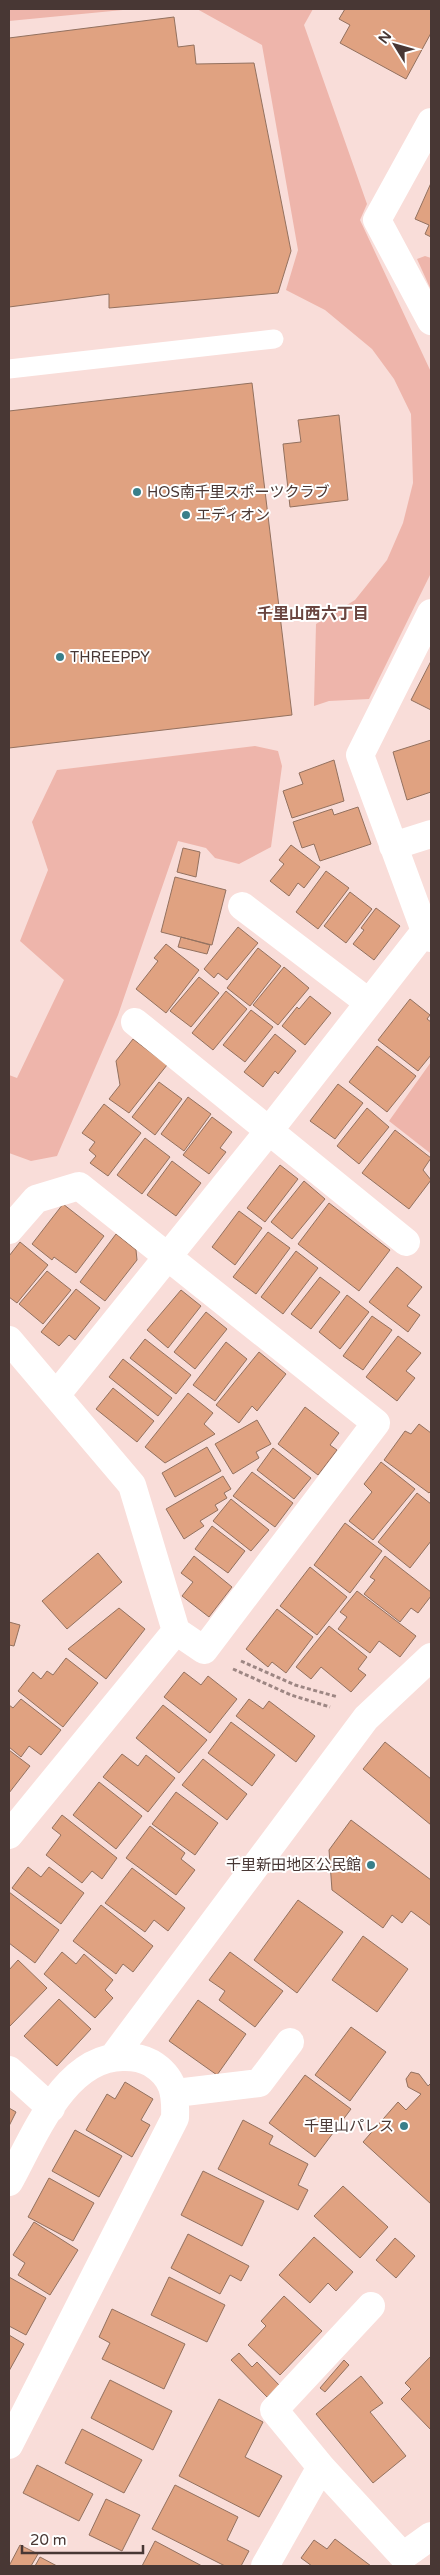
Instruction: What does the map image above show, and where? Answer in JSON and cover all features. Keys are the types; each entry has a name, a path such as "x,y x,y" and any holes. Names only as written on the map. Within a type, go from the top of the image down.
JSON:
{"street":[{"path":"431,122 377,220 431,321"},
{"path":"57,1394 167,1255 268,1132 368,1002 428,934 393,846 360,754 431,613"},
{"path":"393,846 431,834"},
{"path":"242,906 368,1002"},
{"path":"136,1022 268,1132 406,1242"},
{"path":"9,1230 36,1199 79,1186 376,1423 204,1650 176,1631 132,1485 57,1394 9,1340"},
{"path":"9,1835 176,1631"},
{"path":"113,2057 366,1718 431,1657"},
{"path":"176,2093 260,2083 290,2042"},
{"path":"9,2182 51,2108 74,2076 96,2062 113,2057 141,2058 159,2068 176,2093 175,2118 9,2445"},
{"path":"9,2070 51,2108"},
{"path":"371,2306 274,2410 321,2466 403,2556 431,2536"},
{"path":"265,2566 321,2466"}],"lane":[{"path":"9,369 274,339"}],"path":[{"path":"204,1650 228,1667 291,1695 366,1718"},
{"path":"240,1660 295,1685 347,1699"}],"shaded area":[{"path":"9,9 133,9 9,21"},
{"path":"197,9 313,9 304,25 367,204 360,220 431,372 431,573 369,699 329,701 314,706 316,624 355,600 387,560 403,523 413,483 411,414 394,379 372,349 325,310 286,290 298,250 262,45"},
{"path":"425,256 431,258 431,290 417,259"},
{"path":"255,746 278,751 282,766 271,847 239,864 215,858 206,848 178,841 118,1015 57,1156 31,1161 9,1153 9,1075 17,1078 64,980 20,941 48,870 32,822 57,770"},
{"path":"431,1062 431,1150 430,1153 389,1121"}],"building":[{"path":"345,9 431,9 431,33 406,79 340,43 350,25 339,19"},
{"path":"174,17 178,47 194,45 196,64 254,63 291,251 278,293 109,308 109,294 9,307 9,38"},
{"path":"431,183 431,237 425,234 429,225 415,219"},
{"path":"252,383 292,715 9,748 9,411"},
{"path":"339,415 348,500 290,507 283,444 301,442 298,420"},
{"path":"431,661 431,710 411,700"},
{"path":"431,740 431,792 407,800 393,752"},
{"path":"334,760 344,801 292,818 283,791 303,784 299,773"},
{"path":"358,807 371,844 320,861 314,844 302,848 293,822 332,809 334,815"},
{"path":"291,845 320,867 304,888 298,883 289,896 270,881 284,864 279,860"},
{"path":"183,848 200,852 196,877 177,872"},
{"path":"326,871 349,888 318,929 296,912"},
{"path":"175,877 226,890 212,945 161,932"},
{"path":"350,892 372,909 346,943 324,926"},
{"path":"376,908 400,926 374,960 353,944 364,930 361,928"},
{"path":"238,927 258,943 227,980 218,973 214,978 204,969"},
{"path":"181,937 210,945 207,954 178,947"},
{"path":"166,944 199,970 166,1013 136,989 158,961 154,958"},
{"path":"258,948 281,966 250,1006 227,988"},
{"path":"284,967 309,988 278,1025 253,1005"},
{"path":"199,977 219,993 191,1027 170,1011"},
{"path":"226,991 247,1009 213,1050 192,1033"},
{"path":"310,996 331,1013 305,1045 282,1026 297,1007 299,1009"},
{"path":"410,999 430,1015 427,1019 431,1022 431,1055 418,1071 378,1040"},
{"path":"251,1010 273,1027 245,1062 223,1045"},
{"path":"275,1034 296,1051 278,1074 275,1071 263,1087 244,1072"},
{"path":"133,1039 167,1065 129,1113 109,1099 120,1085 116,1061"},
{"path":"377,1046 416,1076 387,1112 349,1082"},
{"path":"159,1082 182,1099 155,1135 132,1117"},
{"path":"338,1084 363,1103 335,1139 310,1121"},
{"path":"188,1097 211,1114 184,1151 161,1134"},
{"path":"104,1104 141,1133 108,1176 90,1163 96,1156 89,1150 95,1142 82,1133"},
{"path":"367,1108 389,1127 359,1164 337,1146"},
{"path":"212,1117 232,1132 220,1148 226,1152 209,1174 183,1155"},
{"path":"395,1130 431,1158 423,1170 431,1180 409,1209 362,1173"},
{"path":"145,1138 170,1157 142,1194 117,1175"},
{"path":"172,1161 201,1183 176,1216 147,1195"},
{"path":"280,1165 298,1179 265,1222 247,1208"},
{"path":"304,1181 325,1199 292,1239 271,1222"},
{"path":"329,1203 390,1250 359,1291 298,1244"},
{"path":"63,1204 104,1236 76,1273 54,1257 52,1260 32,1244"},
{"path":"239,1211 262,1228 235,1265 212,1247"},
{"path":"268,1232 290,1248 256,1294 233,1277"},
{"path":"116,1234 136,1250 137,1260 105,1301 80,1282"},
{"path":"20,1242 48,1265 17,1303 9,1297 9,1256"},
{"path":"296,1251 318,1268 283,1314 261,1297"},
{"path":"397,1267 422,1287 407,1306 420,1315 408,1332 369,1302"},
{"path":"47,1271 71,1290 43,1324 19,1304"},
{"path":"320,1277 340,1292 311,1329 291,1314"},
{"path":"76,1289 100,1308 75,1340 69,1335 59,1346 41,1332"},
{"path":"181,1290 201,1306 168,1348 147,1330"},
{"path":"347,1295 369,1312 340,1349 319,1332"},
{"path":"206,1312 227,1329 195,1369 174,1352"},
{"path":"372,1316 392,1330 363,1370 343,1356"},
{"path":"398,1336 421,1353 406,1371 415,1378 397,1401 366,1377"},
{"path":"145,1339 191,1375 176,1394 130,1358"},
{"path":"226,1342 247,1359 215,1401 193,1385"},
{"path":"259,1352 286,1374 257,1411 252,1406 239,1423 216,1405"},
{"path":"123,1359 172,1398 158,1416 109,1377"},
{"path":"113,1388 154,1421 137,1442 96,1409"},
{"path":"188,1393 213,1413 204,1424 215,1434 165,1463 145,1447"},
{"path":"305,1407 339,1433 330,1445 337,1450 318,1475 278,1444"},
{"path":"257,1420 271,1444 256,1452 259,1458 233,1474 215,1444"},
{"path":"419,1424 431,1433 431,1491 429,1493 384,1460 405,1431 411,1434"},
{"path":"207,1447 221,1471 175,1497 162,1473"},
{"path":"273,1448 311,1478 294,1499 257,1470"},
{"path":"381,1462 415,1489 373,1540 349,1521 372,1492 364,1484"},
{"path":"252,1472 293,1503 275,1527 233,1496"},
{"path":"223,1476 231,1489 224,1493 227,1498 215,1505 218,1510 200,1521 204,1526 184,1539 166,1509"},
{"path":"417,1493 431,1504 431,1541 410,1568 378,1542"},
{"path":"231,1499 269,1530 251,1551 213,1521"},
{"path":"345,1523 382,1551 350,1593 314,1565"},
{"path":"212,1526 245,1551 228,1573 195,1549"},
{"path":"98,1553 122,1582 67,1629 42,1601"},
{"path":"194,1556 232,1587 209,1617 182,1596 193,1582 181,1573"},
{"path":"385,1556 431,1592 431,1596 418,1613 411,1608 400,1622 364,1594 375,1580 370,1577"},
{"path":"310,1567 347,1597 317,1635 280,1606"},
{"path":"357,1591 416,1636 400,1657 379,1641 370,1653 338,1629 347,1617 340,1612"},
{"path":"119,1608 145,1629 106,1679 68,1649"},
{"path":"277,1609 313,1637 286,1673 272,1662 268,1667 246,1649"},
{"path":"9,1622 20,1625 14,1646 9,1645"},
{"path":"329,1626 367,1657 358,1669 366,1675 351,1692 321,1667 311,1679 296,1667"},
{"path":"66,1658 98,1683 63,1727 18,1691 33,1672 41,1679 47,1671 53,1675"},
{"path":"184,1672 201,1685 208,1676 237,1699 210,1733 164,1697"},
{"path":"21,1699 61,1730 41,1755 29,1746 21,1757 9,1747 9,1705 13,1708"},
{"path":"249,1699 263,1709 269,1701 315,1736 296,1762 236,1716"},
{"path":"163,1705 207,1740 179,1773 136,1738"},
{"path":"231,1722 275,1755 252,1786 208,1753"},
{"path":"385,1742 431,1779 431,1825 363,1769"},
{"path":"9,1750 30,1766 9,1793"},
{"path":"122,1754 138,1766 146,1755 175,1778 148,1812 103,1777"},
{"path":"203,1759 247,1794 227,1820 182,1785"},
{"path":"99,1782 142,1816 116,1849 73,1815"},
{"path":"176,1792 218,1823 195,1855 152,1824"},
{"path":"62,1815 117,1858 102,1879 92,1871 82,1883 46,1855 61,1835 52,1828"},
{"name":"千里新田地区公民館","path":"351,1820 431,1880 431,1926 411,1911 402,1923 392,1915 383,1928 332,1890 329,1850"},
{"path":"150,1826 185,1853 181,1859 195,1870 176,1895 126,1858"},
{"path":"28,1867 41,1877 49,1867 84,1893 61,1924 12,1888"},
{"path":"132,1868 185,1908 168,1931 154,1920 145,1932 105,1903"},
{"path":"9,1892 59,1930 35,1963 9,1943"},
{"path":"298,1900 343,1932 297,1993 254,1960"},
{"path":"101,1905 153,1946 133,1972 123,1964 116,1974 73,1941"},
{"path":"363,1936 408,1969 377,2012 332,1980"},
{"path":"62,1952 76,1964 84,1954 113,1980 105,1990 113,1998 95,2018 44,1974"},
{"path":"230,1952 283,1991 255,2027 219,2000 225,1991 209,1980"},
{"path":"18,1960 47,1988 9,2027 9,1970"},
{"path":"59,1999 91,2029 57,2066 24,2036"},
{"path":"198,2000 246,2034 217,2075 169,2041"},
{"path":"351,2027 386,2052 350,2101 315,2075"},
{"name":"千里山パレス","path":"411,2072 419,2074 428,2086 431,2083 431,2204 363,2142 398,2102 406,2110 421,2094 408,2087 406,2079"},
{"path":"305,2075 351,2109 315,2157 269,2123"},
{"path":"125,2082 153,2099 141,2120 150,2125 132,2157 86,2130 107,2094 115,2099"},
{"path":"9,2108 16,2112 9,2126"},
{"path":"243,2120 273,2136 269,2144 308,2164 298,2185 308,2190 298,2210 218,2169"},
{"path":"75,2130 122,2156 99,2197 52,2171"},
{"path":"203,2171 264,2201 242,2246 181,2215"},
{"path":"49,2178 94,2203 73,2241 28,2217"},
{"path":"343,2186 388,2227 360,2258 314,2216"},
{"path":"34,2222 78,2250 50,2295 18,2275 25,2263 13,2255"},
{"path":"188,2234 249,2266 241,2281 230,2275 220,2294 171,2268"},
{"path":"314,2237 353,2272 336,2291 328,2283 310,2303 279,2275"},
{"path":"395,2238 415,2256 396,2278 376,2260"},
{"path":"9,2277 46,2298 26,2335 9,2326"},
{"path":"169,2277 225,2305 207,2342 151,2315"},
{"path":"284,2296 322,2331 280,2375 248,2345 266,2326 261,2321"},
{"path":"112,2309 185,2344 164,2389 102,2359 110,2343 99,2337"},
{"path":"9,2335 24,2344 9,2371"},
{"path":"239,2353 252,2367 257,2362 279,2385 267,2397 231,2360"},
{"path":"431,2356 431,2430 401,2399 411,2389 405,2383"},
{"path":"344,2360 349,2365 325,2392 320,2388"},
{"path":"361,2376 383,2403 370,2412 406,2456 373,2483 316,2414"},
{"path":"110,2380 172,2411 153,2450 91,2418"},
{"path":"219,2399 263,2422 245,2457 282,2476 259,2517 179,2476"},
{"path":"82,2429 142,2460 124,2493 65,2463"},
{"path":"37,2465 93,2494 79,2521 23,2493"},
{"path":"175,2485 238,2517 227,2540 249,2551 241,2566 225,2566 152,2529"},
{"path":"106,2499 140,2515 122,2551 89,2535"},
{"path":"335,2539 371,2566 312,2566 301,2558 314,2540 327,2549"},
{"path":"155,2541 202,2566 142,2566"},
{"path":"20,2545 38,2554 31,2566 9,2566"},
{"path":"40,2557 57,2566 35,2566"}],"place":[{"name":"HOS南千里スポーツクラブ","path":"137,492"},
{"name":"エディオン","path":"186,515"},
{"name":"THREEPPY","path":"60,657"},
{"name":"千里新田地区公民館","path":"371,1865"},
{"name":"千里山パレス","path":"404,2126"}],"district":[{"name":"千里山西六丁目","path":"313,613"}]}
